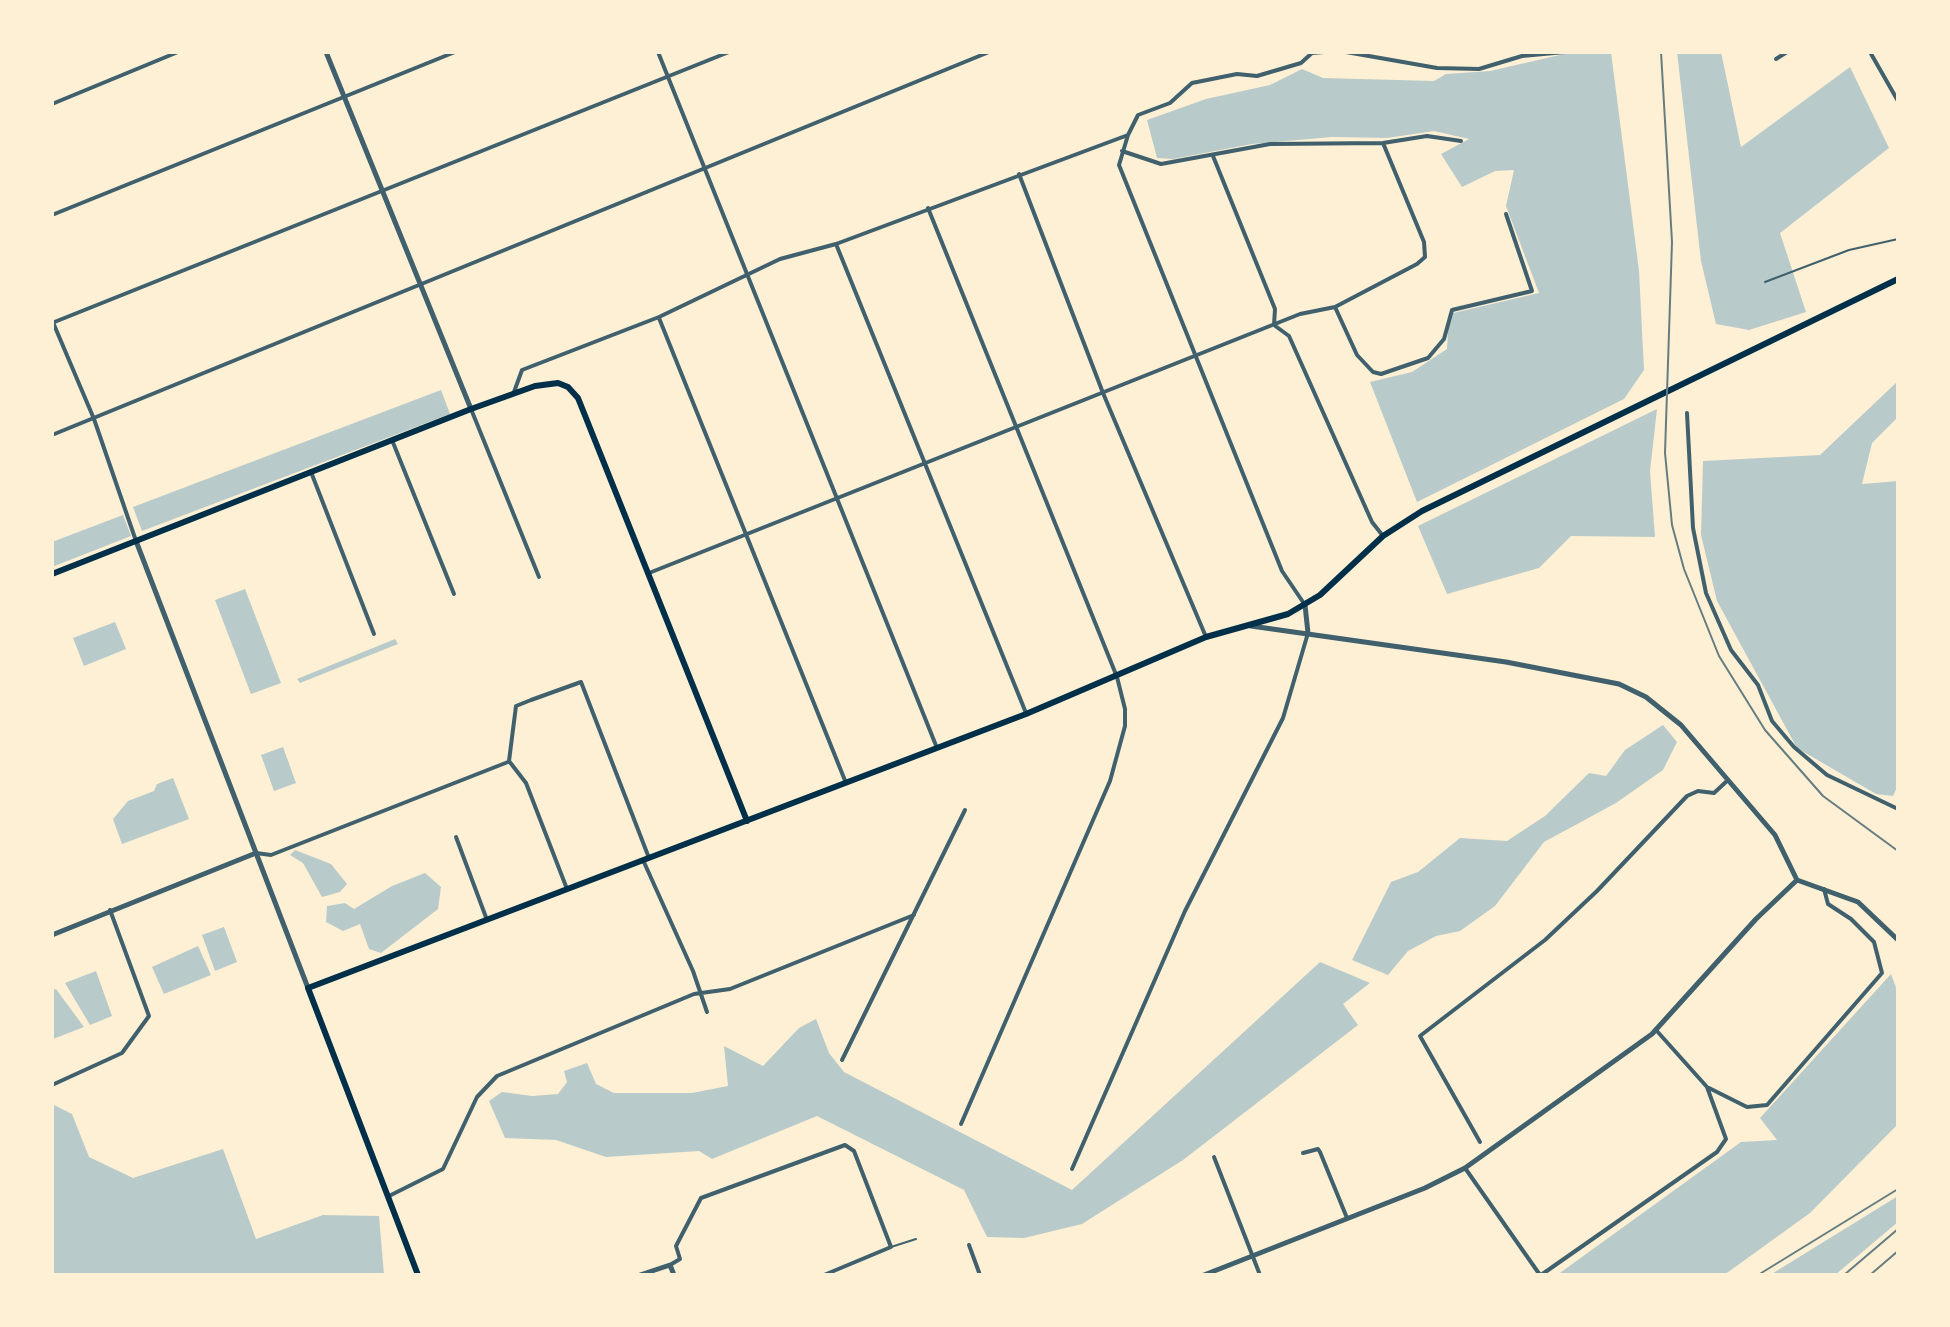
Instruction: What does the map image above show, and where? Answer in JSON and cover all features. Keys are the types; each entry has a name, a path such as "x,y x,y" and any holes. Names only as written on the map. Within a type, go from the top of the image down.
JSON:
{"main road":[{"path":"417,1274 308,988 1026,714 1206,637 1288,614 1305,605 1383,536 1422,511 1898,279"},
{"path":"52,574 471,409 548,382 558,383 568,387 578,398 747,821"}],"street":[{"path":"52,104 178,52"},
{"path":"326,52 539,577"},
{"path":"52,215 455,52"},
{"path":"658,52 937,748"},
{"path":"308,988 136,541 94,419 52,322 729,52"},
{"path":"52,435 989,52"},
{"path":"1072,1169 1185,911 1283,718 1308,633 1305,605 1282,571 1119,165 1122,151 1138,115 1170,103 1192,83 1237,74 1257,76 1301,63 1312,53 1324,52"},
{"path":"1346,52 1437,68 1479,69 1522,56 1565,52"},
{"path":"1776,59 1787,52"},
{"path":"1870,52 1898,101"},
{"path":"514,394 522,370 659,317 780,259 836,244 1128,135"},
{"path":"1122,151 1161,164 1270,144 1383,143 1427,136 1461,141"},
{"path":"647,574 1274,325 1335,307 1425,257 1417,222 1383,143"},
{"path":"1213,156 1275,309 1274,325"},
{"path":"1019,174 1103,393 1206,637"},
{"path":"928,208 1117,677 1125,726 1110,781 961,1124"},
{"path":"1335,307 1357,355 1373,372 1381,374 1428,358 1444,339 1452,310 1532,291 1506,214"},
{"path":"836,244 1026,714"},
{"path":"659,317 846,783"},
{"path":"1274,325 1289,336 1372,522 1383,536"},
{"path":"1687,413 1693,528 1706,593 1731,650 1758,685 1772,721 1794,747 1827,775 1898,809"},
{"path":"392,440 454,594"},
{"path":"311,472 374,634"},
{"path":"1245,626 1506,662 1619,684 1664,710 1728,780 1775,835 1797,880 1858,902 1898,940"},
{"path":"567,889 526,783 509,761 516,706 581,682 646,859 707,1012"},
{"path":"52,935 256,853 271,855 509,761"},
{"path":"1480,1142 1420,1036 1545,940 1687,796 1698,791 1714,793 1728,780"},
{"path":"842,1060 965,810"},
{"path":"456,837 487,920"},
{"path":"1204,1275 1425,1188 1465,1168 1656,1030 1756,919 1797,880"},
{"path":"1656,1030 1707,1087 1747,1107 1767,1105 1882,973 1874,942 1851,919 1828,904 1824,888"},
{"path":"52,1085 117,1057 149,1016 110,910"},
{"path":"389,1196 443,1169 477,1097 497,1076 527,1061 700,993 730,989 914,915"},
{"path":"1465,1168 1540,1275 1664,1185 1717,1152 1726,1139 1707,1087"},
{"path":"640,1275 680,1259 676,1246 701,1198 845,1145 854,1151 891,1247 824,1275"},
{"path":"1303,1153 1318,1149 1347,1218"},
{"path":"1214,1157 1260,1275"},
{"path":"969,1245 980,1275"},
{"path":"670,1265 674,1275"}],"lane":[{"path":"1765,282 1849,250 1898,239"},
{"path":"891,1247 916,1239"}],"shaded area":[{"path":"1573,52 1611,52 1639,271 1644,370 1624,399 1417,502 1370,382 1412,372 1447,349 1449,314 1539,293 1506,206 1514,170 1495,171 1462,187 1441,154 1469,139 1434,131 1387,138 1332,137 1252,144 1173,159 1157,158 1147,120 1206,99 1270,85 1302,69 1323,78 1434,81 1446,74 1490,71"},
{"path":"1677,52 1721,52 1741,147 1850,67 1889,148 1780,233 1806,312 1749,330 1716,324 1701,261"},
{"path":"1898,381 1898,417 1872,443 1862,484 1898,481 1898,785 1893,796 1876,794 1797,748 1717,601 1701,535 1703,461 1820,455"},
{"path":"441,390 450,414 142,531 133,507"},
{"path":"1657,409 1650,471 1655,537 1571,536 1539,568 1447,594 1418,526"},
{"path":"123,515 131,536 52,567 52,542"},
{"path":"245,589 281,683 251,694 215,600"},
{"path":"115,622 126,649 84,666 73,638"},
{"path":"395,639 398,644 300,683 297,679"},
{"path":"1663,725 1677,742 1663,770 1616,803 1544,842 1495,906 1460,931 1436,936 1408,951 1388,975 1352,960 1391,882 1418,872 1460,838 1507,841 1545,816 1589,773 1606,776 1625,750"},
{"path":"283,747 296,783 274,791 261,755"},
{"path":"173,778 189,819 122,844 113,819 128,801 154,791 157,784"},
{"path":"295,850 331,864 347,884 340,892 322,897 303,863 290,855"},
{"path":"425,873 441,887 438,909 381,953 369,949 360,924 343,931 326,922 327,906 345,903 354,909 392,886"},
{"path":"224,927 237,962 215,971 202,935"},
{"path":"198,946 211,975 164,994 152,967"},
{"path":"1320,962 1370,983 1343,1004 1358,1025 1183,1160 1082,1224 1024,1238 987,1237 964,1190 817,1116 712,1159 699,1151 606,1157 556,1140 505,1138 489,1101 502,1092 532,1096 558,1094 567,1082 564,1071 587,1063 596,1084 614,1093 692,1093 728,1086 724,1046 763,1066 799,1028 816,1019 829,1053 844,1072 1072,1190"},
{"path":"96,971 112,1016 90,1025 65,983"},
{"path":"1891,974 1898,993 1898,1124 1810,1213 1724,1275 1557,1275 1741,1142 1777,1140 1760,1118"},
{"path":"56,989 84,1027 53,1039 52,990"},
{"path":"52,1104 72,1114 89,1157 133,1178 223,1149 256,1239 323,1215 379,1216 384,1275 52,1275"},
{"path":"1898,1196 1898,1222 1835,1275 1770,1275"}],"railway":[{"path":"1661,52 1672,242 1665,453 1672,525 1684,569 1719,656 1765,730 1823,796 1898,851"},
{"path":"1758,1275 1898,1189"},
{"path":"1844,1275 1898,1229"},
{"path":"1870,1275 1898,1251"}]}
